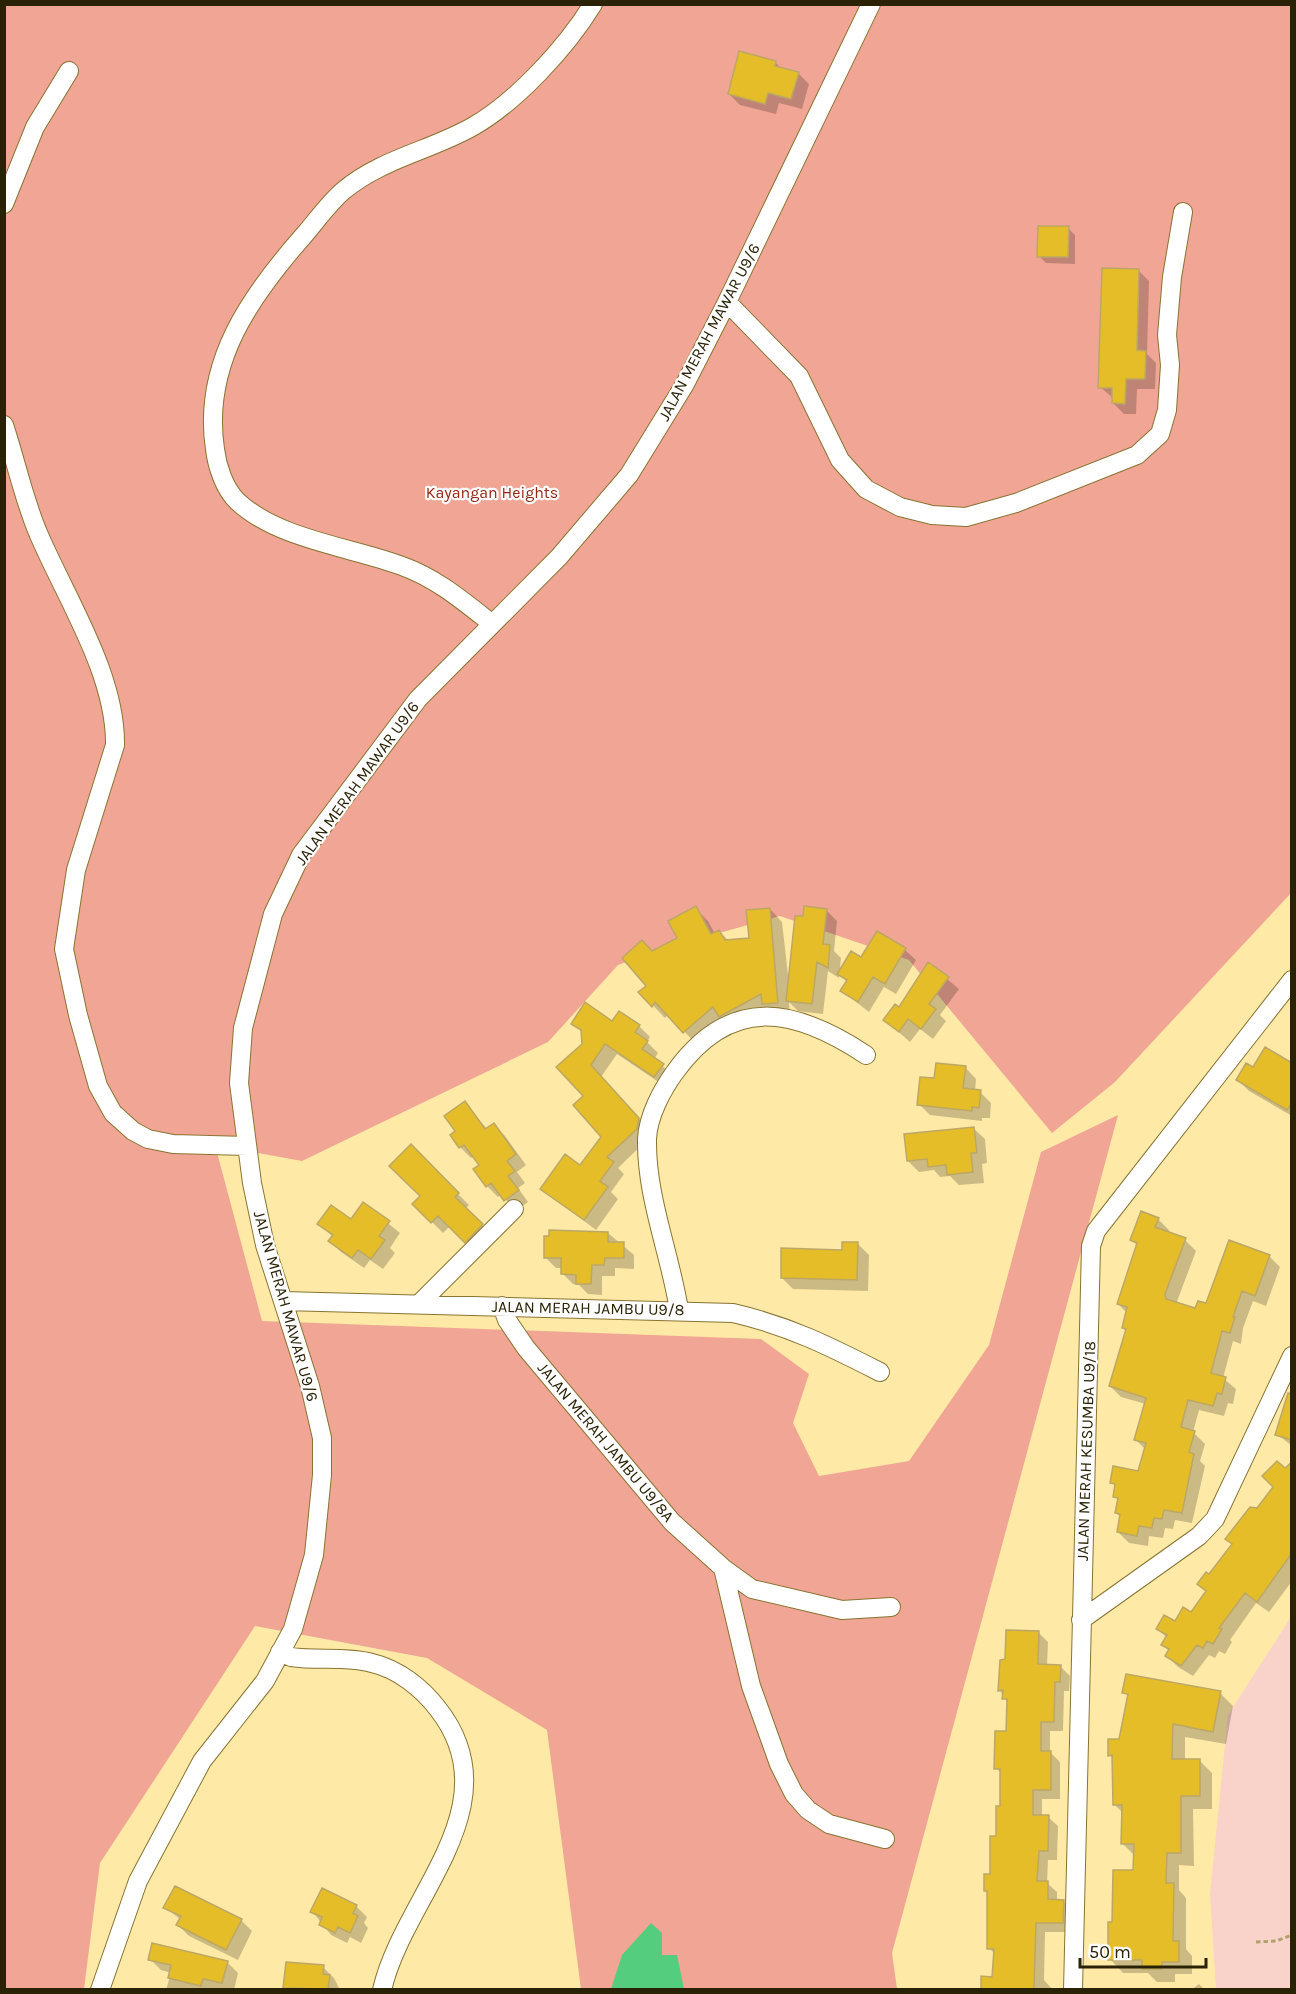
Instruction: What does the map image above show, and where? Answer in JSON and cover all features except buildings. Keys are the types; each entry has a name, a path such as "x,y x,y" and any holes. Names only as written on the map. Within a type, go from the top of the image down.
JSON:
{"street":[{"path":"491,623 453,593 412,570 300,534 250,512 235,498 220,472 212,428 212,409 219,370 257,290 342,192 377,167 443,141 491,115 554,57 577,31 593,4"},
{"name":"JALAN MERAH MAWAR U9/6","path":"100,1989 138,1881 202,1761 265,1681 292,1629 314,1555 322,1476 322,1438 310,1386 265,1245 247,1146 239,1083 243,1028 273,914 296,865 418,699 559,557 629,475 685,384 728,302 871,4"},
{"path":"4,204 35,128 69,71"},
{"path":"728,302 799,375 840,460 866,489 900,507 932,515 966,517 1016,503 1137,455 1160,434 1167,410 1170,365 1167,335 1172,277 1183,212"},
{"path":"4,425 37,532 107,685 115,724 115,746 76,870 64,949 78,1015 98,1086 113,1113 133,1131 148,1139 173,1144 247,1146"},
{"name":"JALAN MERAH KESUMBA U9/18","path":"1073,1989 1091,1246 1096,1231 1292,980"},
{"path":"679,1310 652,1187 647,1136 653,1112 667,1083 687,1055 728,1025 763,1015 789,1017 824,1029 866,1055"},
{"path":"419,1304 513,1209"},
{"name":"JALAN MERAH JAMBU U9/8","path":"284,1301 734,1313 772,1322 808,1335 880,1372"},
{"name":"JALAN MERAH JAMBU U9/8A","path":"502,1306 507,1320 526,1348 664,1512 723,1568 752,1589 786,1599 842,1610 891,1607"},
{"path":"1081,1620 1199,1536 1215,1519 1292,1356"},
{"path":"723,1568 752,1686 778,1764 794,1794 808,1810 829,1824 885,1839"},
{"path":"280,1652 291,1657 371,1662 387,1668 417,1686 432,1701 449,1722 459,1746 464,1769 464,1797 458,1822 446,1852 393,1956 382,1989"}],"path":[{"path":"1256,1942 1275,1941 1292,1935"}],"shaded area":[{"path":"1291,1617 1291,1989 1216,1989 1210,1894 1228,1715"},
{"path":"651,1923 662,1933 662,1955 677,1955 684,1989 611,1989 622,1955"}],"green space":[{"name":"Kayangan Heights","path":"5,5 1291,5 1291,893 1115,1082 1052,1133 909,960 780,916 658,950 618,965 548,1042 302,1161 215,1145 262,1321 761,1339 809,1374 793,1423 819,1476 909,1461 989,1345 1041,1152 1118,1115 892,1953 897,1989 581,1989 547,1730 427,1658 255,1626 100,1863 84,1989 5,1990"}]}
